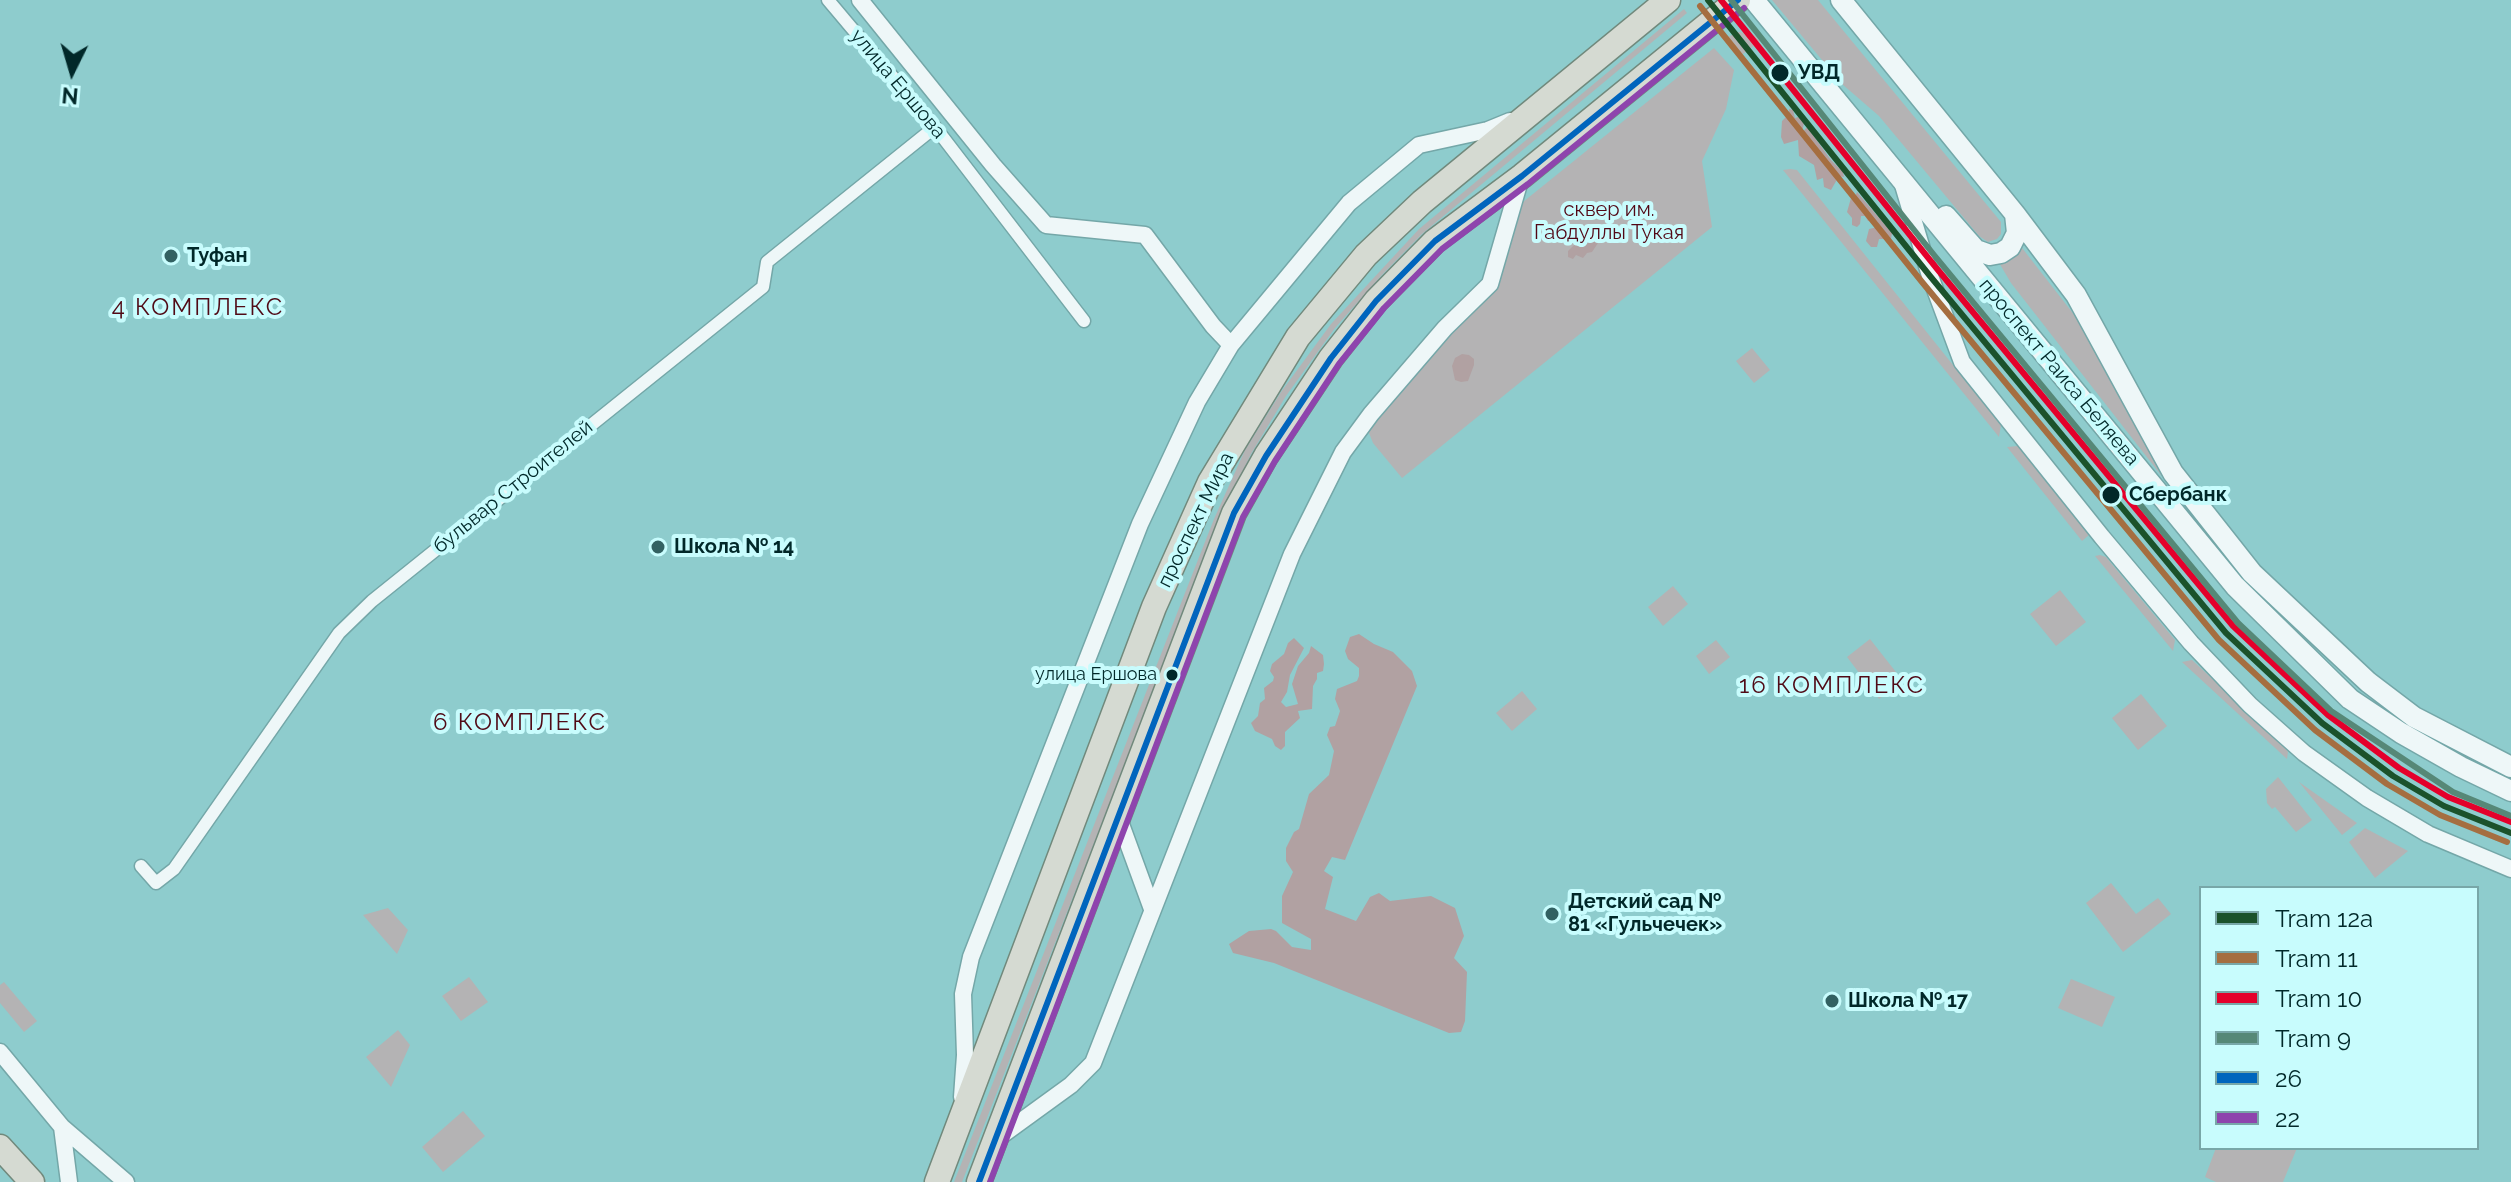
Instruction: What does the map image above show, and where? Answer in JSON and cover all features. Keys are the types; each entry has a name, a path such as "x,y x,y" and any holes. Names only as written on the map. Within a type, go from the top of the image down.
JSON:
{"main road":[{"name":"проспект Мира","path":"937,1182 1154,607 1210,482 1298,337 1366,255 1422,202 1668,0"},
{"name":"проспект Мира","path":"979,1182 1234,513 1266,456 1331,358 1376,301 1435,241 1522,176 1738,0"},
{"path":"0,1147 32,1182"}],"street":[{"name":"улица Ершова","path":"828,0 935,127 1084,321"},
{"path":"860,0 993,165 1046,225 1145,235 1213,326 1231,345"},
{"name":"проспект Раиса Беляева","path":"1754,0 2235,586 2350,699 2401,733 2511,791"},
{"name":"проспект Раиса Беляева","path":"1841,0 2015,214 2076,295 2173,473 2252,573 2368,682 2414,717 2511,767"},
{"path":"955,1136 963,1091 963,994 971,957 1140,524 1197,402 1231,345 1349,203 1402,156 1419,145 1488,130 1530,112"},
{"name":"бульвар Строителей","path":"141,866 156,883 174,869 339,633 372,601 763,287 767,262 935,127"},
{"path":"996,1139 1071,1085 1093,1063 1292,554 1343,452 1371,414 1445,328 1490,284 1522,176"},
{"path":"1902,183 1931,199 1976,250 1990,255 2010,247 2017,233 2015,214"},
{"path":"1902,183 1930,276 1962,362 2191,643 2250,705 2316,762 2367,798 2428,834 2511,869"},
{"path":"1117,816 1152,909"},
{"path":"0,1052 62,1127 126,1182"},
{"path":"62,1127 69,1182"}],"green space":[{"path":"1772,0 1818,0 2001,222 2001,234 1997,239 1988,242 1979,236 1879,116 1842,84"},
{"path":"1684,9 1687,13 1422,234 1335,328 1286,396 1251,454 1219,522 962,1182 954,1182 1214,519 1245,450 1281,392 1331,324 1419,229"},
{"path":"1739,32 1754,35 1760,41 1743,54 1734,53 1723,39"},
{"name":"сквер им. Габдуллы Тукая","path":"1714,48 1734,70 1726,109 1702,161 1712,227 1402,478 1373,443 1369,433 1371,423 1493,288 1518,206"},
{"path":"1783,170 1797,170 2001,425 1999,437"},
{"path":"2019,244 2086,330 2167,477 2164,479 2011,283 1998,261"},
{"path":"1752,348 1770,370 1754,383 1736,361"},
{"path":"2018,446 2089,535 2082,541 2007,447"},
{"path":"2095,556 2106,557 2175,640 2173,651"},
{"path":"1673,586 1688,604 1663,626 1648,607"},
{"path":"2060,590 2086,622 2056,646 2030,614"},
{"path":"1870,639 1903,681 1879,699 1847,657"},
{"path":"1716,640 1730,657 1709,674 1696,656"},
{"path":"2192,660 2285,746 2287,759 2182,662"},
{"path":"1522,691 1537,709 1512,731 1496,713"},
{"path":"2141,694 2167,726 2138,750 2112,718"},
{"path":"2278,777 2312,820 2296,832 2275,807 2272,809 2267,803 2266,789"},
{"path":"2299,782 2357,823 2342,835"},
{"path":"2365,828 2408,851 2375,878 2349,842"},
{"path":"2111,883 2136,914 2158,898 2171,914 2123,952 2086,903"},
{"path":"388,908 408,930 397,954 363,915"},
{"path":"469,977 488,1002 461,1021 442,996"},
{"path":"2071,979 2115,997 2102,1027 2058,1008"},
{"path":"4,982 37,1021 24,1032 0,1003 0,985"},
{"path":"398,1030 410,1045 391,1087 366,1057"},
{"path":"463,1111 485,1136 443,1172 422,1147"},
{"path":"2215,1150 2296,1150 2283,1182 2216,1182 2205,1177"}],"shaded area":[{"path":"1789,109 1793,110 1795,118 1804,123 1802,133 1807,127 1843,172 1844,177 1839,176 1831,190 1824,187 1823,178 1817,180 1814,165 1799,156 1798,140 1784,144 1782,121 1789,114"},
{"path":"1857,192 1892,233 1891,239 1879,239 1877,247 1871,247 1866,241 1869,229 1878,227 1877,221 1868,221 1861,216 1857,227 1852,225 1852,218 1847,212 1851,198"},
{"path":"1602,229 1607,233 1607,239 1598,243 1592,252 1583,258 1576,255 1573,259 1568,257 1568,251 1584,237"},
{"path":"1462,354 1474,359 1474,365 1468,381 1461,382 1455,380 1452,366 1455,358"},
{"path":"1359,634 1393,652 1412,671 1417,686 1345,860 1332,857 1324,871 1333,877 1325,909 1356,921 1370,897 1379,893 1390,901 1431,896 1455,908 1464,936 1454,958 1467,972 1465,1021 1461,1032 1449,1033 1274,963 1233,953 1229,944 1249,931 1271,929 1292,947 1311,950 1311,939 1282,923 1282,896 1293,872 1286,861 1286,848 1294,832 1299,829 1309,794 1329,775 1334,751 1327,735 1330,727 1335,726 1340,711 1335,699 1337,689 1357,681 1359,676 1359,668 1348,659 1345,651 1350,637"},
{"path":"1294,638 1304,648 1281,702 1286,707 1298,704 1292,684 1298,666 1311,646 1323,655 1324,664 1313,686 1312,709 1298,711 1300,718 1285,732 1285,746 1281,750 1272,739 1255,731 1251,723 1258,716 1260,703 1265,699 1264,688 1273,681 1270,671 1272,664 1284,654 1288,643"}],"tram line":[{"name":"12а","path":"1708,0 1930,276 2226,633 2322,723 2393,776 2444,806 2511,833"},
{"name":"10","path":"1721,0 1938,270 2233,626 2328,715 2399,768 2448,797 2511,822"},
{"name":"9","path":"1731,0 1934,255 2238,623 2331,711 2453,792 2511,816"},
{"name":"11","path":"1700,6 1922,282 2219,640 2315,730 2387,784 2440,815 2507,842"}],"transit line":[{"name":"26","path":"979,1182 1234,513 1266,456 1331,358 1376,301 1435,241 1522,176 1738,0"},
{"name":"22","path":"990,1182 1243,517 1275,461 1339,364 1384,308 1442,249 1528,184 1744,8"}],"place":[{"name":"УВД","path":"1780,73"},
{"name":"Туфан","path":"171,256"},
{"name":"Сбербанк","path":"2111,495"},
{"name":"Школа № 14","path":"658,547"},
{"name":"улица Ершова","path":"1172,675"},
{"name":"Детский сад № 81 «Гульчечек»","path":"1552,914"},
{"name":"Школа № 17","path":"1832,1001"}],"district":[{"name":"4 КОМПЛЕКС","path":"198,308"},
{"name":"16 КОМПЛЕКС","path":"1832,686"},
{"name":"6 КОМПЛЕКС","path":"520,723"}]}
